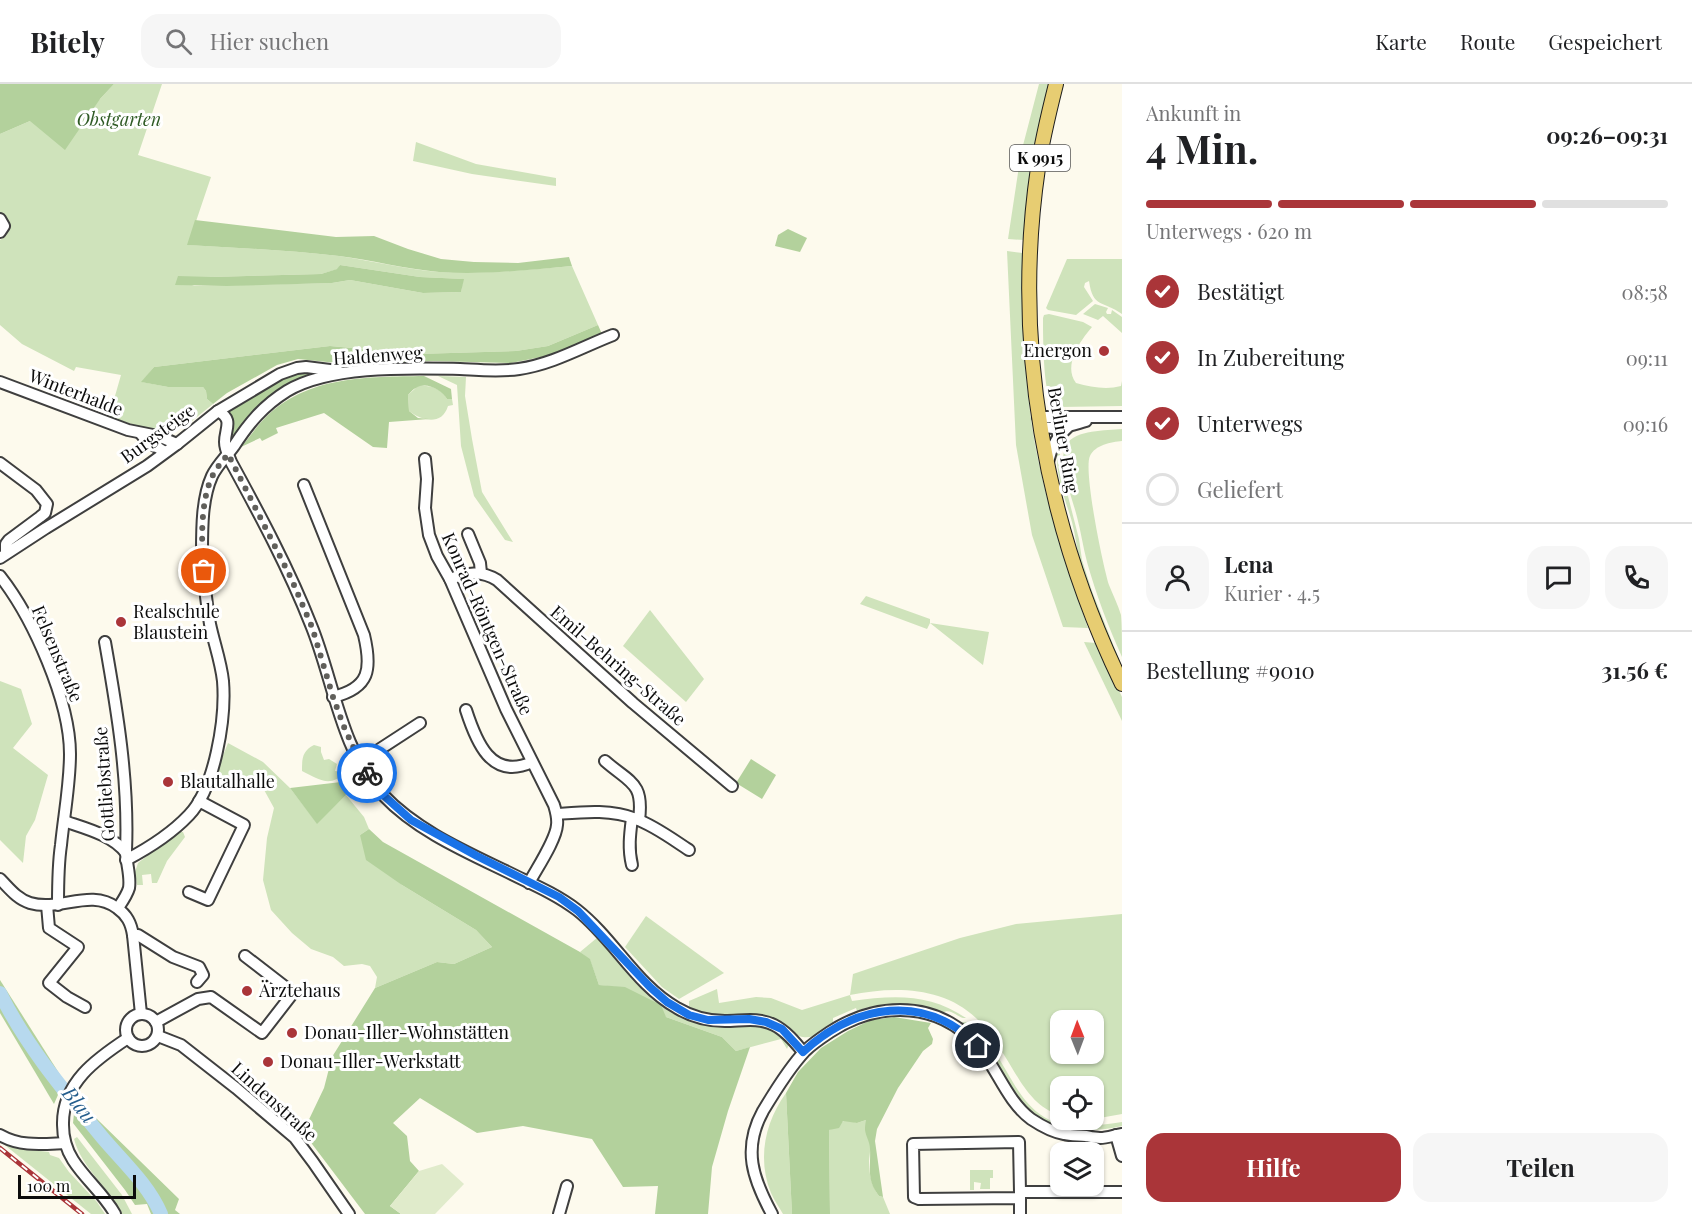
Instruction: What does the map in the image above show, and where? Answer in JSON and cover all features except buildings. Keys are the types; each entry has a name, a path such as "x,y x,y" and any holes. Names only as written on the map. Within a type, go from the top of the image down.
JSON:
{"main road":[{"name":"Berliner Ring","path":"1056,84 1038,167 1031,234 1030,343 1039,422 1057,506 1076,572 1122,684"}],"street":[{"name":"Haldenweg","path":"126,857 139,853 181,823 199,801 210,777 215,759 224,697 207,603 203,559 203,519 213,475 249,423 261,410 302,383 319,378 371,370 519,369 561,357 613,335"},
{"name":"Burgsteige","path":"3,556 147,466 218,411 289,370 318,368 344,373"},
{"name":"Winterhalde","path":"0,382 93,418 141,434 158,436 177,444"},
{"path":"218,411 227,419 225,445 228,454 312,627 333,697 360,762 381,793 411,820 559,897 578,911 650,987 678,1009 689,1015 708,1020 749,1019 766,1022 782,1029 803,1052"},
{"path":"1039,422 1122,417"},
{"path":"1039,422 1053,429 1098,418"},
{"path":"1048,467 1053,446 1071,425"},
{"name":"Winterhalde","path":"141,434 147,441 165,452"},
{"name":"Konrad-Röntgen-Straße","path":"425,459 427,479 425,508 429,535 506,709 557,814"},
{"path":"0,463 36,490 46,504 45,513 9,540 3,556"},
{"path":"304,486 366,645 368,665 363,680 352,691 333,697"},
{"path":"450,579 471,573 482,573 468,534"},
{"name":"Emil-Behring-Straße","path":"482,573 497,580 633,703 732,786"},
{"name":"Felsenstraße","path":"0,576 19,605 43,654 66,716 70,754 64,821 49,928 78,947 49,982 67,997 85,1007"},
{"name":"Gottliebstraße","path":"105,642 122,755 126,857"},
{"path":"466,710 479,744 494,759 502,765 516,768 532,762"},
{"path":"360,762 420,723"},
{"path":"605,760 630,780 640,796 641,803 630,833 629,852 632,865"},
{"path":"189,892 208,900 244,825 199,801"},
{"path":"529,883 556,834 557,814 594,812 618,814 636,819 689,850"},
{"path":"64,821 109,839 117,844 126,857 129,889 118,908"},
{"path":"0,879 20,898 28,902 52,905 90,899 109,902 118,908 129,920 133,935 141,1014"},
{"path":"133,935 138,935 174,957 199,967 203,975 197,982"},
{"path":"156,1022 198,999 211,997 262,1033 293,993 245,956"},
{"path":"772,1214 756,1181 753,1163 753,1137 762,1113 803,1052 823,1036 861,1016 889,1010 930,1015 958,1028 988,1058 1011,1097 1030,1118 1064,1134 1099,1138 1119,1134 1122,1156"},
{"path":"136,1015 147,1015 156,1022 158,1035 151,1044 141,1046 128,1038 126,1033 128,1022 136,1015"},
{"name":"Lindenstraße","path":"158,1035 181,1045 295,1138 349,1214"},
{"path":"115,1214 77,1166 65,1143 63,1116 66,1102 76,1080 96,1061 128,1038"},
{"path":"0,1135 9,1140 30,1145 65,1143"},
{"path":"1020,1214 1020,1195 1019,1142 913,1144 913,1193 914,1197 919,1199 1020,1195 1122,1192"},
{"path":"559,1214 567,1186"}],"green space":[{"path":"0,84 114,84 100,99 65,150 30,121 0,134"},
{"name":"Obstgarten","path":"114,84 162,84 138,155 211,177 188,245 339,256 439,272 489,272 572,266 598,325 548,346 516,351 417,354 330,346 154,367 142,382 168,387 203,387 207,399 213,404 192,421 188,417 177,424 180,429 158,432 109,417 121,375 76,367 74,371 22,344 0,325 0,240 7,235 6,223 0,212 0,134 30,121 100,99","holes":["340,265 420,277 463,279 461,292 423,293 350,280 332,283 192,286 211,277 321,274 338,269"]},
{"path":"1039,84 1050,84 1032,170 1024,240 1008,239 1021,153"},
{"path":"416,142 476,164 556,178 556,186 472,174 413,161"},
{"path":"195,220 336,237 374,236 441,259 518,263 569,257 572,266 456,273 414,269 320,254 187,245"},
{"path":"788,229 807,238 800,252 775,246 778,235"},
{"path":"1007,251 1023,253 1024,348 1035,444 1058,537 1088,628 1063,627 1032,535 1016,445"},
{"path":"1067,259 1122,259 1122,314 1096,300 1089,281 1084,287 1093,301 1076,315 1046,308"},
{"path":"340,265 420,277 464,279 461,292 423,293 350,280 332,283 227,286 175,285 178,276 321,274 337,269"},
{"path":"1095,304 1108,308 1107,314 1111,314 1112,310 1122,317 1122,333 1103,316 1098,320 1083,314"},
{"path":"1049,314 1083,322 1092,327 1072,361 1072,376 1076,383 1098,388 1121,386 1122,381 1122,406 1060,407 1052,403 1045,376 1043,349 1043,318 1044,315"},
{"path":"598,325 602,334 556,354 511,363 433,361 347,364 298,359 277,365 227,393 213,404 207,399 203,387 168,387 141,382 154,367 330,346 417,354 516,351 548,346"},
{"path":"323,371 269,397 249,415 230,442 233,424 227,408 291,373"},
{"path":"424,376 451,389 452,399 447,399 438,390 429,386 414,389 408,395 409,411 418,418 429,419 389,422 387,448 373,447 324,413 276,428 278,433 262,441 260,438 241,447 264,419 281,405 319,386 360,378"},
{"path":"438,376 466,377 465,396 482,492 513,542 505,540 474,496 461,446 457,385"},
{"path":"418,386 438,390 447,399 452,399 453,405 448,406 441,417 436,419 425,419 414,414 409,411 408,395"},
{"path":"1122,429 1122,441 1108,443 1092,452 1089,479 1109,585 1121,615 1122,657 1091,574 1063,461 1066,445 1077,436 1084,433"},
{"path":"1060,441 1062,444 1060,465 1079,539 1082,560 1122,667 1122,674 1081,567 1058,471"},
{"path":"866,596 930,619 930,623 927,629 860,604"},
{"path":"650,610 704,679 686,702 623,646"},
{"path":"930,623 989,632 983,665"},
{"path":"1084,642 1096,643 1122,697 1122,721"},
{"path":"0,681 21,689 32,724 13,748 48,775 35,820 26,836 23,863 0,840"},
{"path":"228,743 263,762 290,788 317,823 346,795 364,817 369,829 360,835 402,885 476,930 492,947 454,964 437,962 375,988 377,977 370,966 362,964 344,966 333,957 311,949 292,933 271,910 263,880 267,838 274,808 257,777 226,785 216,773"},
{"path":"314,745 321,747 324,760 329,759 337,764 335,771 346,772 335,780 325,781 302,771 304,756 307,750"},
{"path":"751,759 776,775 762,799 736,783"},
{"path":"341,782 346,795 317,824 290,788"},
{"path":"369,829 383,842 580,952 590,959 599,985 625,987 661,1005 666,1017 722,1037 736,1051 750,1047 712,1167 708,1214 655,1214 658,1186 623,1187 592,1139 523,1126 477,1133 420,1098 393,1123 407,1136 410,1161 419,1171 390,1206 401,1214 365,1214 303,1132 324,1088 332,1057 375,988 437,962 454,964 492,947 476,930 366,860 360,835"},
{"path":"178,832 183,832 185,837 167,861 157,883 152,883 151,874 142,875 143,885 137,885 135,872 138,863"},
{"path":"1122,914 1122,1114 1104,1117 1104,1076 1050,1076 1050,1111 1044,1108 1021,1083 992,1036 964,1008 949,1000 917,991 883,990 850,995 853,974 960,938 1016,924"},
{"path":"646,916 724,973 679,999 662,987 625,947"},
{"path":"598,937 661,1005 678,1016 707,1024 764,1024 777,1030 790,1042 787,1049 781,1039 736,1051 722,1037 666,1017 625,988 599,985 590,960 580,952"},
{"path":"0,980 64,1081 54,1104 0,1013"},
{"path":"717,989 719,1003 756,997 771,998 802,1010 850,995 852,1001 897,997 939,1004 966,1018 949,1011 942,1013 910,1005 878,1005 857,1011 856,1008 833,1018 833,1025 819,1034 807,1037 799,1036 763,1015 712,1015 689,1007 689,1001"},
{"path":"894,1017 931,1023 928,1028 933,1039 932,1044 923,1051 898,1088 877,1129 875,1141 883,1197 879,1196 872,1184 870,1146 865,1130 866,1120 857,1123 843,1121 839,1128 829,1130 830,1214 792,1214 786,1093 798,1072 821,1048 871,1020"},
{"path":"963,1022 971,1024 979,1031 996,1053 1025,1100 1050,1120 1050,1124 1030,1111 1020,1101 993,1056 982,1043 960,1025"},
{"path":"786,1093 792,1214 783,1214 775,1201 764,1167 768,1128"},
{"path":"76,1095 98,1120 179,1199 175,1210 180,1214 151,1214 147,1204 135,1205 73,1123"},
{"path":"848,1120 857,1123 866,1120 870,1146 871,1180 874,1189 879,1196 883,1197 890,1214 830,1214 829,1130"},
{"path":"1122,1122 1122,1126 1104,1129 1104,1124"},
{"path":"77,1137 122,1195 132,1214 122,1214 117,1204 89,1169 78,1150 74,1139"},
{"path":"1,1142 24,1149 49,1152 50,1155 59,1158 105,1214 91,1214"},
{"path":"442,1164 464,1184 435,1214 401,1214 390,1206 419,1171"},
{"path":"970,1170 993,1170 990,1189 980,1189 981,1183 974,1182 974,1190 970,1190"}],"waterway":[{"name":"Blau","path":"0,993 10,1013 47,1068 142,1183 161,1214"}],"railway":[{"path":"0,1148 82,1214"}],"way so far":[{"path":"204,571 202,537 207,495 213,475 228,454 291,578 312,627 344,727 367,773"}],"place":[{"name":"Energon","path":"1104,351"},
{"name":"Realschule Blaustein","path":"121,622"},
{"name":"Blautalhalle","path":"168,782"},
{"name":"Ärztehaus","path":"247,991"},
{"name":"Donau-Iller-Wohnstätten","path":"292,1033"},
{"name":"Donau-Iller-Werkstatt","path":"268,1062"}],"route":[{"path":"367,773 381,793 411,820 559,897 578,911 650,987 667,1002 689,1015 708,1020 749,1019 766,1022 782,1029 803,1052 823,1036 861,1016 874,1012 903,1010 942,1019 969,1036 978,1046"}]}
